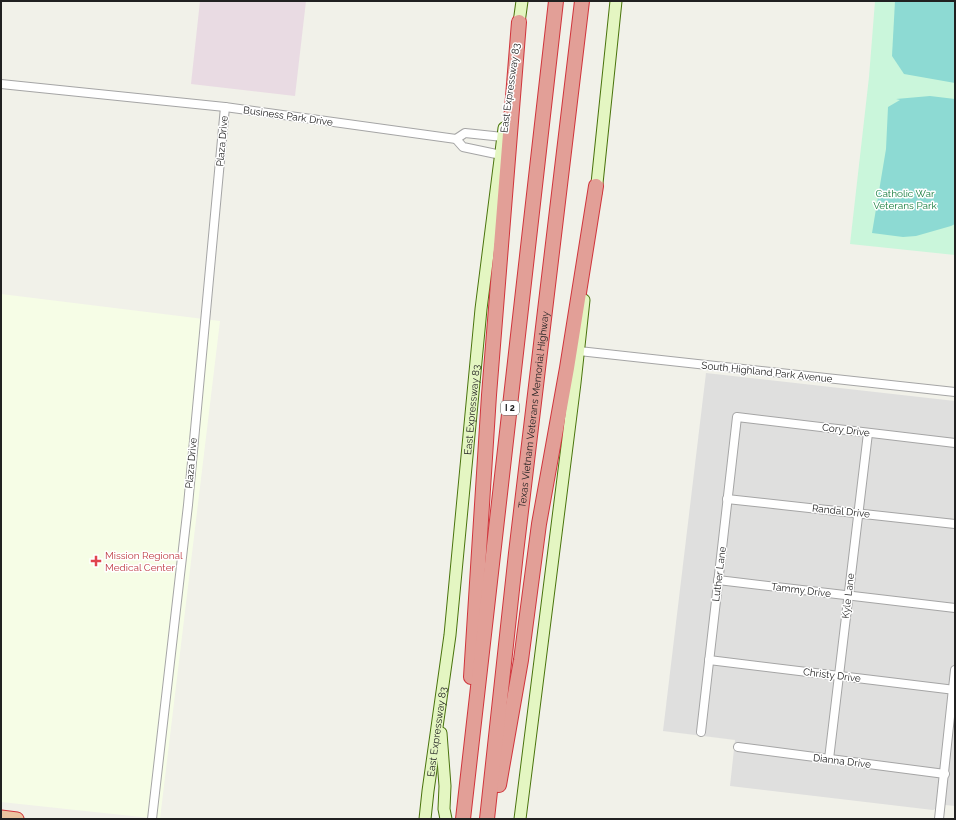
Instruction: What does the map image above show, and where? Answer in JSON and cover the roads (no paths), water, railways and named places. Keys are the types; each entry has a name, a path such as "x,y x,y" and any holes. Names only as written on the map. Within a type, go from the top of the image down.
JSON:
{"highway":[{"name":"I 2","path":"463,817 556,1"},
{"name":"Texas Vietnam Veterans Memorial Highway","path":"487,814 517,545 582,1"},
{"path":"467,778 471,665 489,395 519,22"},
{"path":"487,814 500,783 521,660 539,524 567,368 596,186"},
{"path":"1,817 17,819"}],"main road":[{"name":"East Expressway 83","path":"425,819 450,635 481,309 522,1"},
{"path":"520,819 579,351 616,1"},
{"path":"439,710 445,786 444,809 446,819"},
{"path":"512,819 526,772"}],"street":[{"name":"Business Park Drive","path":"1,84 225,107 456,139 463,147 501,154"},
{"name":"Plaza Drive","path":"152,819 188,504 225,107"},
{"name":"Business Park Drive","path":"456,139 465,133 503,137"},
{"name":"South Highland Park Avenue","path":"579,351 955,392"},
{"name":"Cory Drive","path":"737,417 955,443"},
{"name":"Luther Lane","path":"701,732 737,417"},
{"name":"Kyle Lane","path":"829,759 868,433"},
{"name":"Randal Drive","path":"727,498 955,524"},
{"name":"Tammy Drive","path":"718,580 955,608"},
{"name":"Christy Drive","path":"709,660 954,690"},
{"path":"940,819 955,670"},
{"name":"Dianna Drive","path":"738,747 945,774"}],"place":[{"name":"Mission Regional Medical Center","path":"96,561"}],"park label":[{"name":"Catholic War Veterans Park","path":"905,198"}]}
